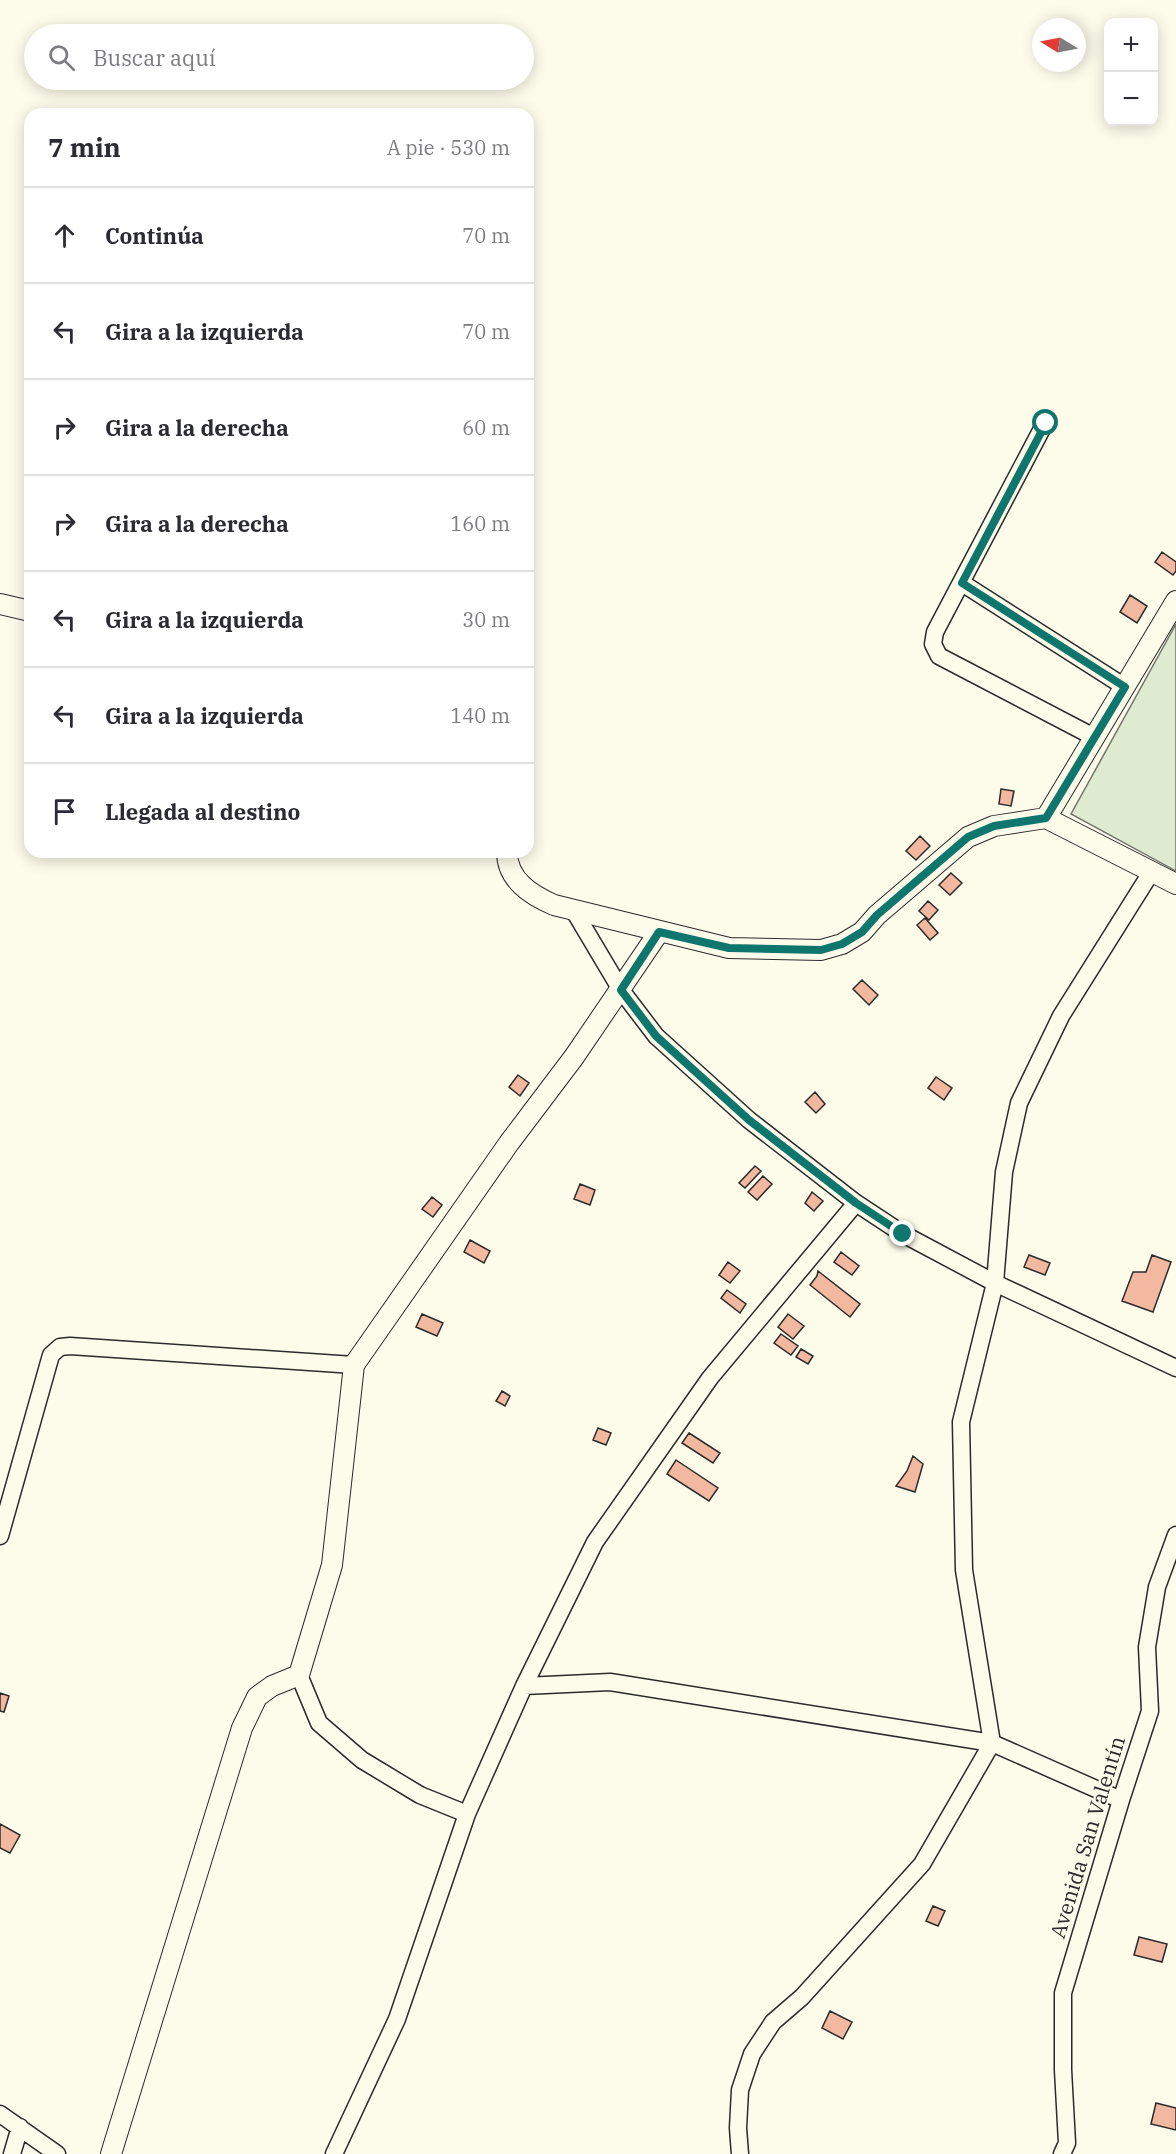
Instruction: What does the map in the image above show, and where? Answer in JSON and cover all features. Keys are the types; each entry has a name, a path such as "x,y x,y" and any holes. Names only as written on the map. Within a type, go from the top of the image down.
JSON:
{"street":[{"path":"1046,423 935,632 933,644 939,656 1094,737"},
{"path":"962,583 1125,687"},
{"path":"1046,818 1176,601"},
{"path":"0,604 24,610"},
{"path":"507,858 517,881 534,896 554,905 729,948 821,950 842,944 862,932 877,915 968,837 994,826 1046,818 1176,884"},
{"path":"740,2154 738,2128 740,2090 752,2054 773,2022 802,1997 922,1864 992,1743 964,1570 961,1422 995,1283 1004,1172 1019,1103 1061,1016 1152,871"},
{"path":"574,910 621,990 656,1036 749,1120 856,1203 903,1234 995,1283 1176,1368"},
{"path":"467,1814 420,1795 362,1760 319,1723 299,1675 332,1565 354,1365 509,1143 621,990 659,932"},
{"path":"334,2154 397,2019 467,1814 525,1686 595,1542 711,1378 856,1203"},
{"path":"0,1536 51,1355 60,1347 354,1365"},
{"name":"Avenida San Valentín","path":"1066,2150 1063,1993 1120,1800 1150,1711 1147,1647 1157,1587 1176,1535"},
{"path":"111,2154 242,1728 256,1697 272,1686 299,1675"},
{"path":"525,1686 610,1682 992,1743 1120,1800"},
{"path":"0,2114 57,2154"},
{"path":"12,2154 20,2127"}],"green space":[{"path":"1176,624 1176,871 1071,814"}],"building":[{"path":"1162,552 1176,562 1176,571 1173,575 1155,562"},
{"path":"1130,595 1147,606 1137,623 1120,612"},
{"path":"1001,789 1014,791 1011,806 999,804"},
{"path":"920,836 930,846 916,860 906,851"},
{"path":"951,873 962,883 950,895 939,885"},
{"path":"928,901 938,910 929,920 919,911"},
{"path":"925,918 938,933 930,940 917,925"},
{"path":"862,980 878,995 869,1005 853,989"},
{"path":"518,1075 529,1083 520,1096 509,1087"},
{"path":"936,1077 952,1088 944,1100 928,1088"},
{"path":"815,1092 825,1104 816,1113 805,1102"},
{"path":"755,1166 761,1171 745,1188 739,1183"},
{"path":"763,1176 772,1184 757,1200 748,1192"},
{"path":"580,1184 595,1190 590,1205 574,1199"},
{"path":"812,1192 823,1201 814,1211 805,1203"},
{"path":"432,1197 442,1205 433,1217 422,1209"},
{"path":"470,1240 490,1251 484,1263 464,1252"},
{"path":"841,1252 859,1266 852,1275 834,1262"},
{"path":"1029,1255 1050,1263 1045,1275 1024,1267"},
{"path":"1152,1255 1171,1262 1153,1312 1122,1301 1133,1272 1146,1272"},
{"path":"728,1262 740,1271 730,1283 719,1275"},
{"path":"818,1271 860,1304 850,1317 810,1285"},
{"path":"727,1290 746,1304 740,1313 721,1298"},
{"path":"422,1314 443,1323 437,1336 416,1327"},
{"path":"788,1314 804,1326 793,1339 778,1327"},
{"path":"781,1334 798,1346 791,1355 774,1343"},
{"path":"801,1349 813,1356 808,1364 796,1357"},
{"path":"502,1391 510,1396 505,1406 496,1401"},
{"path":"598,1428 611,1433 606,1445 593,1440"},
{"path":"689,1433 720,1453 713,1463 682,1443"},
{"path":"913,1456 923,1464 915,1492 896,1486 907,1471"},
{"path":"676,1460 718,1488 709,1501 667,1474"},
{"path":"0,1693 9,1696 4,1712 0,1711"},
{"path":"0,1824 20,1835 10,1853 0,1848"},
{"path":"933,1906 945,1911 938,1926 926,1921"},
{"path":"1139,1937 1167,1944 1162,1962 1134,1955"},
{"path":"830,2011 852,2022 843,2039 822,2028"},
{"path":"1156,2103 1176,2108 1176,2130 1151,2124"}],"route":[{"path":"903,1234 856,1203 749,1120 656,1036 621,990 659,932 729,948 821,950 842,944 862,932 877,915 968,837 994,826 1046,818 1125,687 962,583 1046,423"}]}
